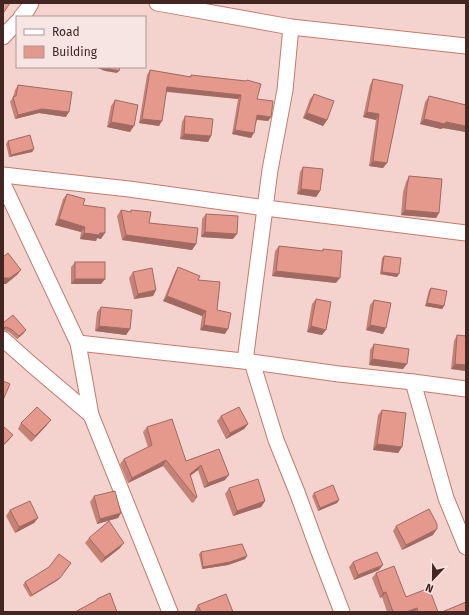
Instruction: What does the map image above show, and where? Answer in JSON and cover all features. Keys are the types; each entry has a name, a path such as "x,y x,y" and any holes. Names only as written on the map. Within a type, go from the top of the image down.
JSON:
{"street":[{"path":"22,16 31,3"},
{"path":"157,3 291,27 466,46"},
{"path":"3,37 16,23"},
{"path":"291,27 285,90 273,156 266,208 249,362 276,440 342,612"},
{"path":"3,175 129,188 266,208 466,233"},
{"path":"3,184 78,343 91,415 170,612"},
{"path":"3,339 91,415"},
{"path":"78,343 249,362 466,389"},
{"path":"413,382 446,498 466,547"}],"building":[{"path":"3,3 10,3 4,12 3,11"},
{"path":"108,68 120,68 119,71"},
{"path":"150,70 191,77 191,75 247,80 261,84 257,99 273,101 271,117 257,115 254,133 235,130 241,95 167,87 162,121 142,119"},
{"path":"373,79 403,85 387,163 373,161 379,114 367,112"},
{"path":"18,85 72,92 69,112 42,109 18,115 13,97 16,96"},
{"path":"314,94 334,101 327,120 307,113"},
{"path":"429,96 466,105 466,126 446,122 445,124 424,119"},
{"path":"115,100 138,105 134,126 111,122"},
{"path":"185,116 213,119 211,136 184,134"},
{"path":"30,135 34,149 11,155 8,141"},
{"path":"303,167 323,169 320,191 301,189"},
{"path":"409,176 442,179 439,213 405,210"},
{"path":"67,194 85,199 83,205 105,208 105,233 100,233 99,235 84,233 85,227 59,219"},
{"path":"121,210 131,212 131,210 151,212 149,223 198,228 196,244 126,235"},
{"path":"206,214 238,216 237,234 205,232"},
{"path":"279,246 323,251 323,249 342,251 340,278 276,271"},
{"path":"8,253 21,270 10,278 3,278 3,257"},
{"path":"384,256 401,258 399,274 382,272"},
{"path":"75,262 105,262 105,279 75,279"},
{"path":"178,267 200,276 198,280 220,282 217,310 231,313 228,329 204,325 206,311 167,296"},
{"path":"152,268 156,290 138,294 133,272"},
{"path":"431,288 447,291 444,306 427,303"},
{"path":"316,299 331,302 326,330 311,326"},
{"path":"374,300 391,303 386,328 370,325"},
{"path":"101,307 132,310 130,329 99,326"},
{"path":"13,315 26,330 19,336 11,329 6,327 3,328 3,323"},
{"path":"457,335 466,336 466,365 455,364"},
{"path":"374,344 409,349 407,364 372,359"},
{"path":"3,381 10,384 3,400"},
{"path":"37,407 51,420 35,436 21,423"},
{"path":"239,407 248,424 230,433 221,416"},
{"path":"382,410 406,413 402,447 377,444"},
{"path":"172,419 186,461 219,449 229,475 208,483 201,465 190,474 197,497 196,498 166,460 132,478 124,459 152,445 147,427"},
{"path":"3,426 13,435 3,445"},
{"path":"258,479 265,501 237,511 229,488"},
{"path":"333,485 339,500 320,508 314,493"},
{"path":"115,491 121,513 100,519 94,496"},
{"path":"30,501 38,518 19,527 10,510"},
{"path":"429,509 437,524 437,529 406,545 396,526"},
{"path":"109,521 124,543 105,557 89,538"},
{"path":"242,544 247,556 230,562 203,567 201,552"},
{"path":"377,552 383,565 358,575 353,562"},
{"path":"59,554 71,563 60,578 32,595 25,582 49,567"},
{"path":"394,566 406,597 429,588 438,612 418,612 417,608 406,612 393,612 386,592 383,593 376,573"},
{"path":"110,593 117,612 75,612 97,599"},
{"path":"226,594 233,612 201,612 198,605"},
{"path":"466,602 466,612 442,612"}]}
